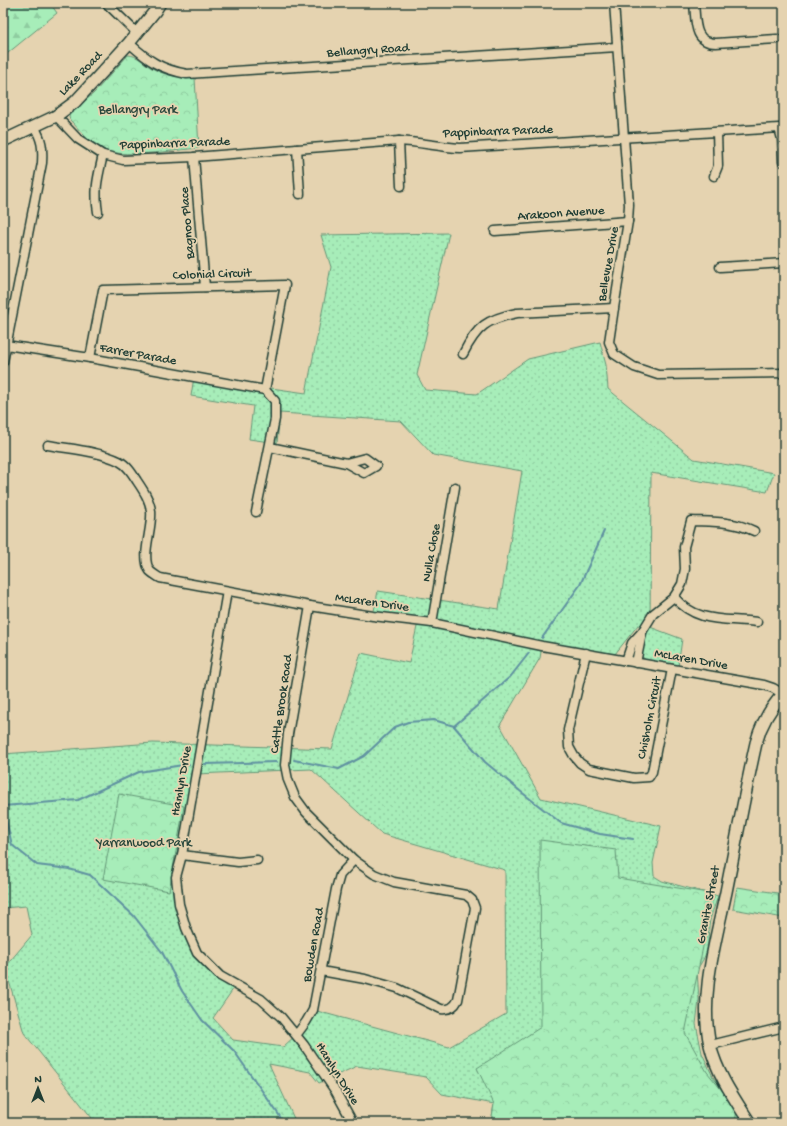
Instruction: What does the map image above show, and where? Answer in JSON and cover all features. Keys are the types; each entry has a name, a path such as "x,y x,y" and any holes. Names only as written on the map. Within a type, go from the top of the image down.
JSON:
{"street":[{"path":"106,3 137,33"},
{"name":"Lake Road","path":"3,141 56,116 75,102 129,43 160,3"},
{"name":"Bellevue Drive","path":"614,3 629,206 609,342 614,354 634,367 658,375 784,374"},
{"path":"694,3 698,33 700,38 704,41 716,43 777,39"},
{"name":"Bellangry Road","path":"129,43 146,58 157,65 171,71 187,74 617,47"},
{"name":"Pappinbarra Parade","path":"56,116 78,139 103,155 123,160 194,158 399,141 418,142 439,147 460,148 779,128 782,138 783,162"},
{"path":"3,362 42,163 43,148 41,138 34,126"},
{"path":"714,176 718,166 717,132"},
{"path":"399,141 401,186"},
{"path":"297,149 300,194"},
{"path":"98,212 95,196 96,184 103,155"},
{"name":"Bagnoo Place","path":"194,158 205,287"},
{"name":"Arakoon Avenue","path":"495,231 628,221"},
{"path":"720,267 784,262"},
{"name":"Colonial Circuit","path":"90,358 103,290 285,285 265,390"},
{"path":"463,354 471,339 479,329 489,321 503,316 517,312 614,308"},
{"name":"Farrer Parade","path":"6,346 90,358 265,390"},
{"path":"256,512 275,419 275,401 265,390"},
{"name":"McLaren Drive","path":"48,445 109,456 121,462 131,471 147,498 151,510 152,523 147,549 147,561 150,571 160,578 310,606 380,617 432,623 542,646 764,685 783,694"},
{"path":"270,447 346,463"},
{"name":"Nulla Close","path":"432,623 455,487"},
{"path":"626,661 632,643 642,632 653,614 674,597 682,584 684,576 684,547 691,521 728,522 742,525 754,531"},
{"name":"Hamlyn Drive","path":"227,591 182,855 176,878 179,904 186,928 197,953 220,976 261,999 297,1034 336,1092 353,1123"},
{"path":"674,597 681,606 697,615 717,620 743,620 757,622"},
{"name":"Cattle Brook Road","path":"310,606 288,734 285,765 288,780 295,797 306,812 354,860 374,874 394,882 466,895 472,900 475,908 458,1000 455,1006 448,1010 440,1009 398,988 365,979 321,972"},
{"path":"636,663 642,632"},
{"name":"Chisholm Circuit","path":"586,653 568,730 570,747 574,756 580,763 589,769 634,778 649,777 652,772 672,669"},
{"name":"Granite Street","path":"750,1123 723,1079 717,1067 710,1045 707,1016 708,988 715,945 754,750 760,730 767,716 783,694"},
{"path":"182,855 238,862 257,860"},
{"name":"Bowden Road","path":"297,1034 313,1010 340,875 354,860"},
{"path":"710,1045 784,1027"}],"green space":[{"path":"3,3 50,3 57,13 3,57"},
{"name":"Bellangry Park","path":"128,55 135,56 162,73 178,77 195,78 199,148 133,154 108,152 92,143 70,120 70,114 94,93"},
{"path":"449,233 417,375 425,390 477,394 528,359 600,342 606,365 608,389 694,459 774,473 767,492 651,473 650,627 682,639 678,667 647,661 640,655 646,631 650,628 638,625 615,654 542,646 540,658 500,725 541,798 661,826 653,863 654,876 662,881 718,896 711,915 706,953 697,969 699,1000 696,1024 702,1053 713,1077 737,1109 742,1123 491,1123 494,1104 442,1094 426,1077 357,1066 319,1083 310,1072 269,1064 296,1123 96,1123 24,1033 5,967 32,935 26,906 3,908 3,754 153,743 332,749 361,653 409,663 418,622 373,616 378,591 499,609 522,471 433,455 401,421 280,413 277,443 249,439 253,406 191,396 194,377 306,393 331,267 321,235","holes":["311,769 382,834 505,870 506,1014 449,1047 313,1010 297,1034 283,1047 233,1040 213,1018 236,985 197,953 179,904 177,877 196,774"]},
{"name":"Yarranwood Park","path":"119,794 184,806 169,891 103,879"},
{"path":"540,840 616,850 618,878 714,894 685,1033 707,1072 737,1109 735,1123 491,1123 494,1104 477,1068 541,1027"},
{"path":"737,887 784,894 784,918 733,909"}],"waterway":[{"path":"542,638 580,585 604,531"},
{"path":"294,760 339,769 364,756 395,727 408,722 434,720 454,726 511,676 529,653"},
{"path":"454,726 485,762 561,823 600,834 633,839"},
{"path":"205,764 277,762"},
{"path":"3,806 78,800 139,772 189,764"},
{"path":"3,807 12,845 37,865 69,869 90,875 134,916 162,952 182,991 202,1020 234,1051 283,1123"}]}
